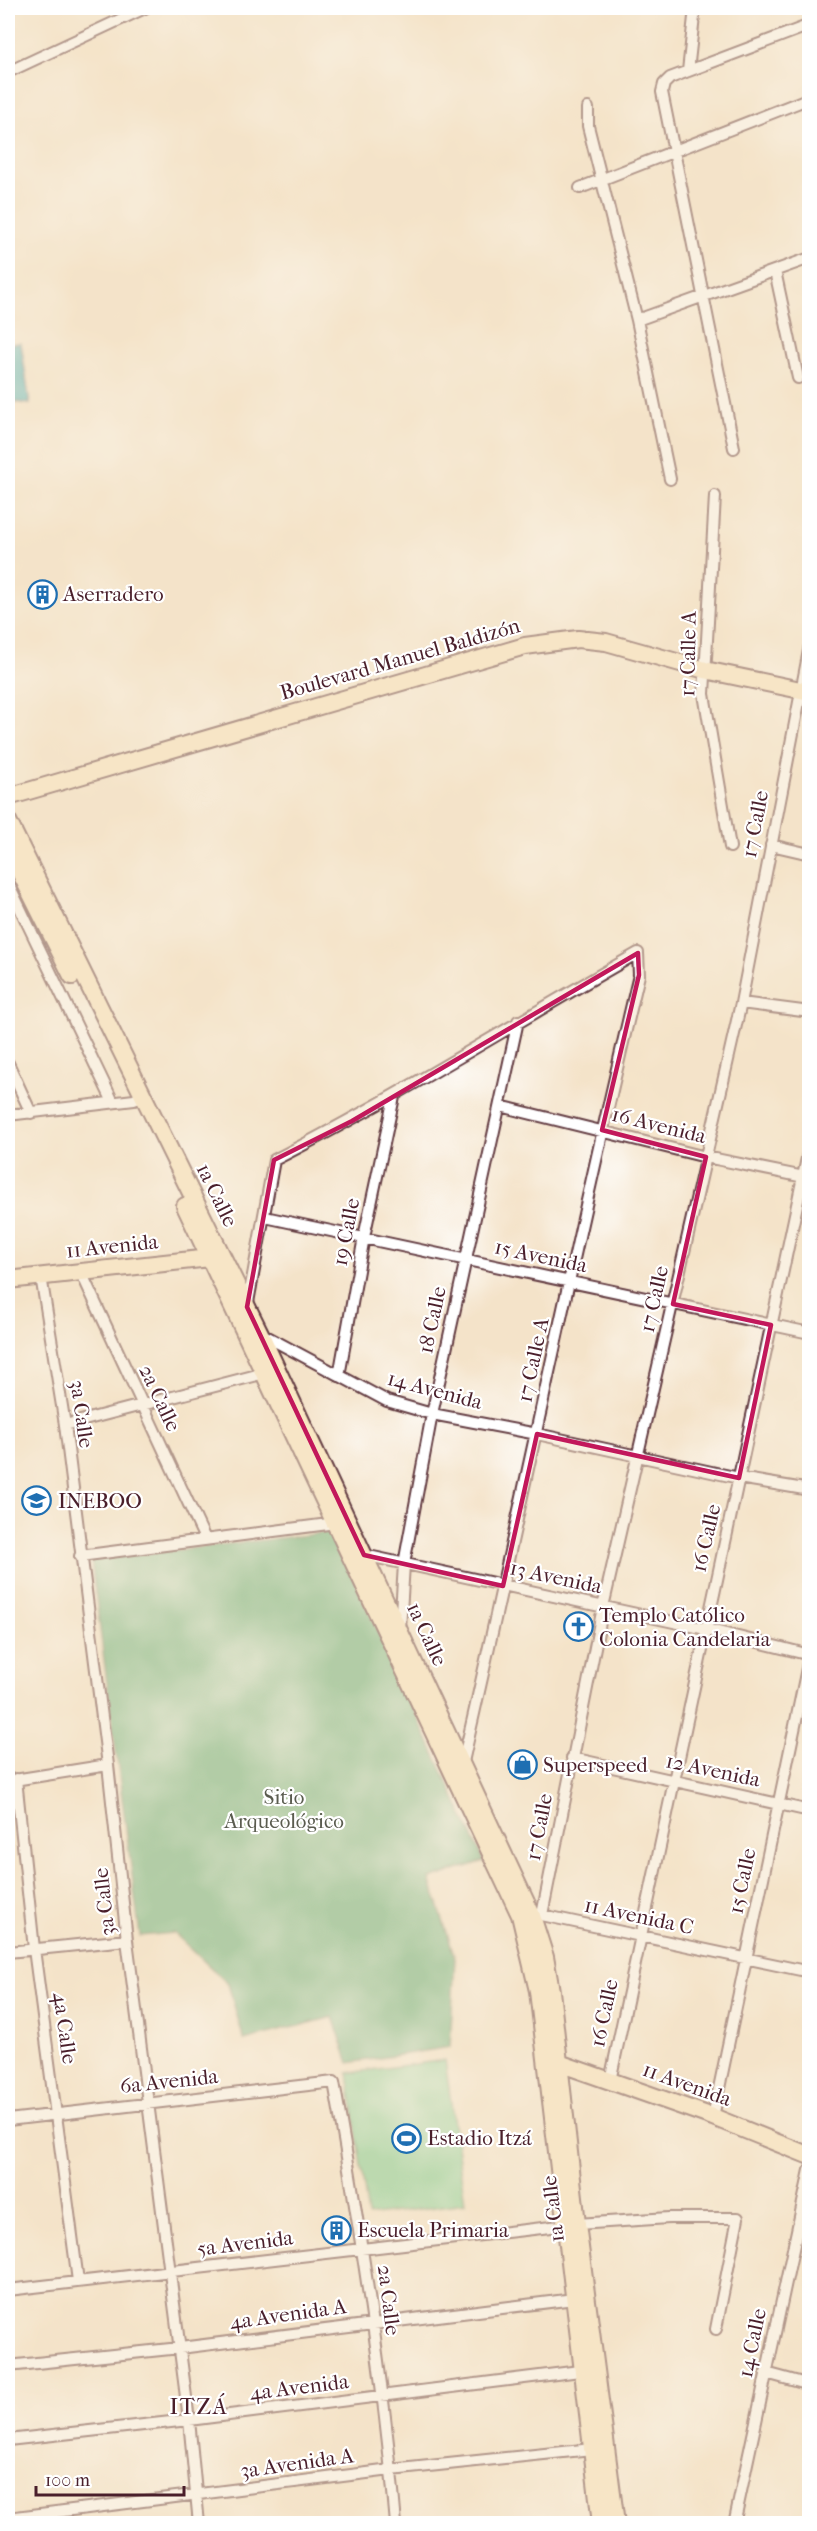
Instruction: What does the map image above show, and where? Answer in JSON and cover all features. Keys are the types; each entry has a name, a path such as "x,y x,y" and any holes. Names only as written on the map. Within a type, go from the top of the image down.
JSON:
{"main road":[{"name":"Boulevard Manuel Baldizón","path":"8,797 513,649 544,642 578,639 606,642 705,670 805,692"},
{"name":"1a Calle","path":"8,821 215,1255 265,1373 336,1523 457,1765 517,1892 553,2064"},
{"name":"1a Calle","path":"8,848 139,1097"},
{"name":"11 Avenida","path":"8,1280 215,1255"},
{"name":"1a Calle","path":"242,1315 260,1333 400,1630 457,1765"},
{"name":"1a Calle","path":"517,1892 537,1914 551,1991 553,2064 589,2370 592,2449 601,2523"},
{"name":"11 Avenida","path":"553,2064 713,2117 810,2156"},
{"name":"1a Calle","path":"571,2224 574,2299 616,2523"}],"street":[{"path":"8,72 145,8"},
{"path":"688,71 695,8"},
{"path":"734,448 662,92 664,84 670,78 810,25"},
{"path":"580,188 810,98"},
{"path":"588,108 588,126 637,320 670,479"},
{"path":"637,320 704,298 810,258"},
{"path":"775,271 798,378"},
{"name":"17 Calle A","path":"715,496 704,694 730,848"},
{"path":"805,692 810,645"},
{"name":"17 Calle","path":"537,1914 636,1456 741,1003 771,845 805,692"},
{"path":"771,845 810,854"},
{"path":"8,884 113,1102"},
{"name":"17 Calle A","path":"457,1765 503,1586 537,1434 602,1130 639,975 638,953 518,1021"},
{"path":"741,1003 810,1012"},
{"path":"242,1315 265,1217 274,1160 394,1096 518,1021"},
{"name":"18 Calle","path":"400,1630 405,1564 432,1414 518,1021"},
{"path":"8,1064 31,1113"},
{"name":"19 Calle","path":"339,1376 364,1237 394,1096"},
{"path":"8,1115 139,1097"},
{"name":"16 Avenida","path":"500,1106 706,1157 806,1178"},
{"name":"16 Calle","path":"609,2081 771,1324 806,1178 810,1144"},
{"name":"15 Avenida","path":"265,1217 810,1333"},
{"name":"2a Calle","path":"81,1272 205,1539"},
{"name":"3a Calle","path":"41,1276 65,1425 108,1765 127,1940 171,2272 199,2523"},
{"name":"14 Avenida","path":"260,1333 387,1401 432,1414 537,1434 739,1478 810,1490"},
{"path":"65,1425 265,1373"},
{"path":"80,1556 336,1523"},
{"name":"13 Avenida","path":"364,1555 705,1629 809,1655"},
{"name":"15 Calle","path":"713,2117 809,1655"},
{"name":"12 Avenida","path":"572,1758 810,1810"},
{"path":"12,1780 108,1765"},
{"name":"4a Calle","path":"12,1780 78,2281"},
{"name":"11 Avenida C","path":"537,1914 810,1972"},
{"path":"8,1952 127,1940"},
{"name":"2a Calle","path":"334,2082 363,2248 383,2396 396,2523"},
{"name":"6a Avenida","path":"8,2120 334,2082"},
{"name":"14 Calle","path":"734,2523 810,2170"},
{"name":"5a Avenida","path":"8,2290 571,2224 669,2218 738,2218 716,2330"},
{"name":"4a Avenida A","path":"8,2366 180,2348 372,2322 574,2299"},
{"name":"4a Avenida","path":"8,2440 589,2370"},
{"path":"766,2373 810,2385"},
{"name":"3a Avenida A","path":"8,2518 391,2470 592,2449"}],"highlighted area":[{"path":"638,953 639,975 602,1130 706,1157 673,1304 771,1325 739,1478 537,1434 503,1586 364,1555 247,1307 274,1160 352,1121"}],"green space":[{"name":"Sitio Arqueológico","path":"332,1532 484,1861 430,1879 455,1958 450,2047 349,2063 333,2017 244,2040 228,1984 174,1933 140,1936 91,1560"},
{"name":"Estadio Itzá","path":"445,2060 465,2203 368,2216 348,2073"}],"water":[{"path":"21,343 30,404 8,401 8,344"}],"place":[{"name":"Aserradero","path":"42,594"},
{"name":"INEBOO","path":"37,1501"},
{"name":"Templo Católico Colonia Candelaria","path":"578,1627"},
{"name":"Superspeed","path":"522,1765"},
{"name":"Estadio Itzá","path":"406,2138"},
{"name":"Escuela Primaria","path":"336,2230"}],"district":[{"name":"ITZÁ","path":"199,2407"}]}
